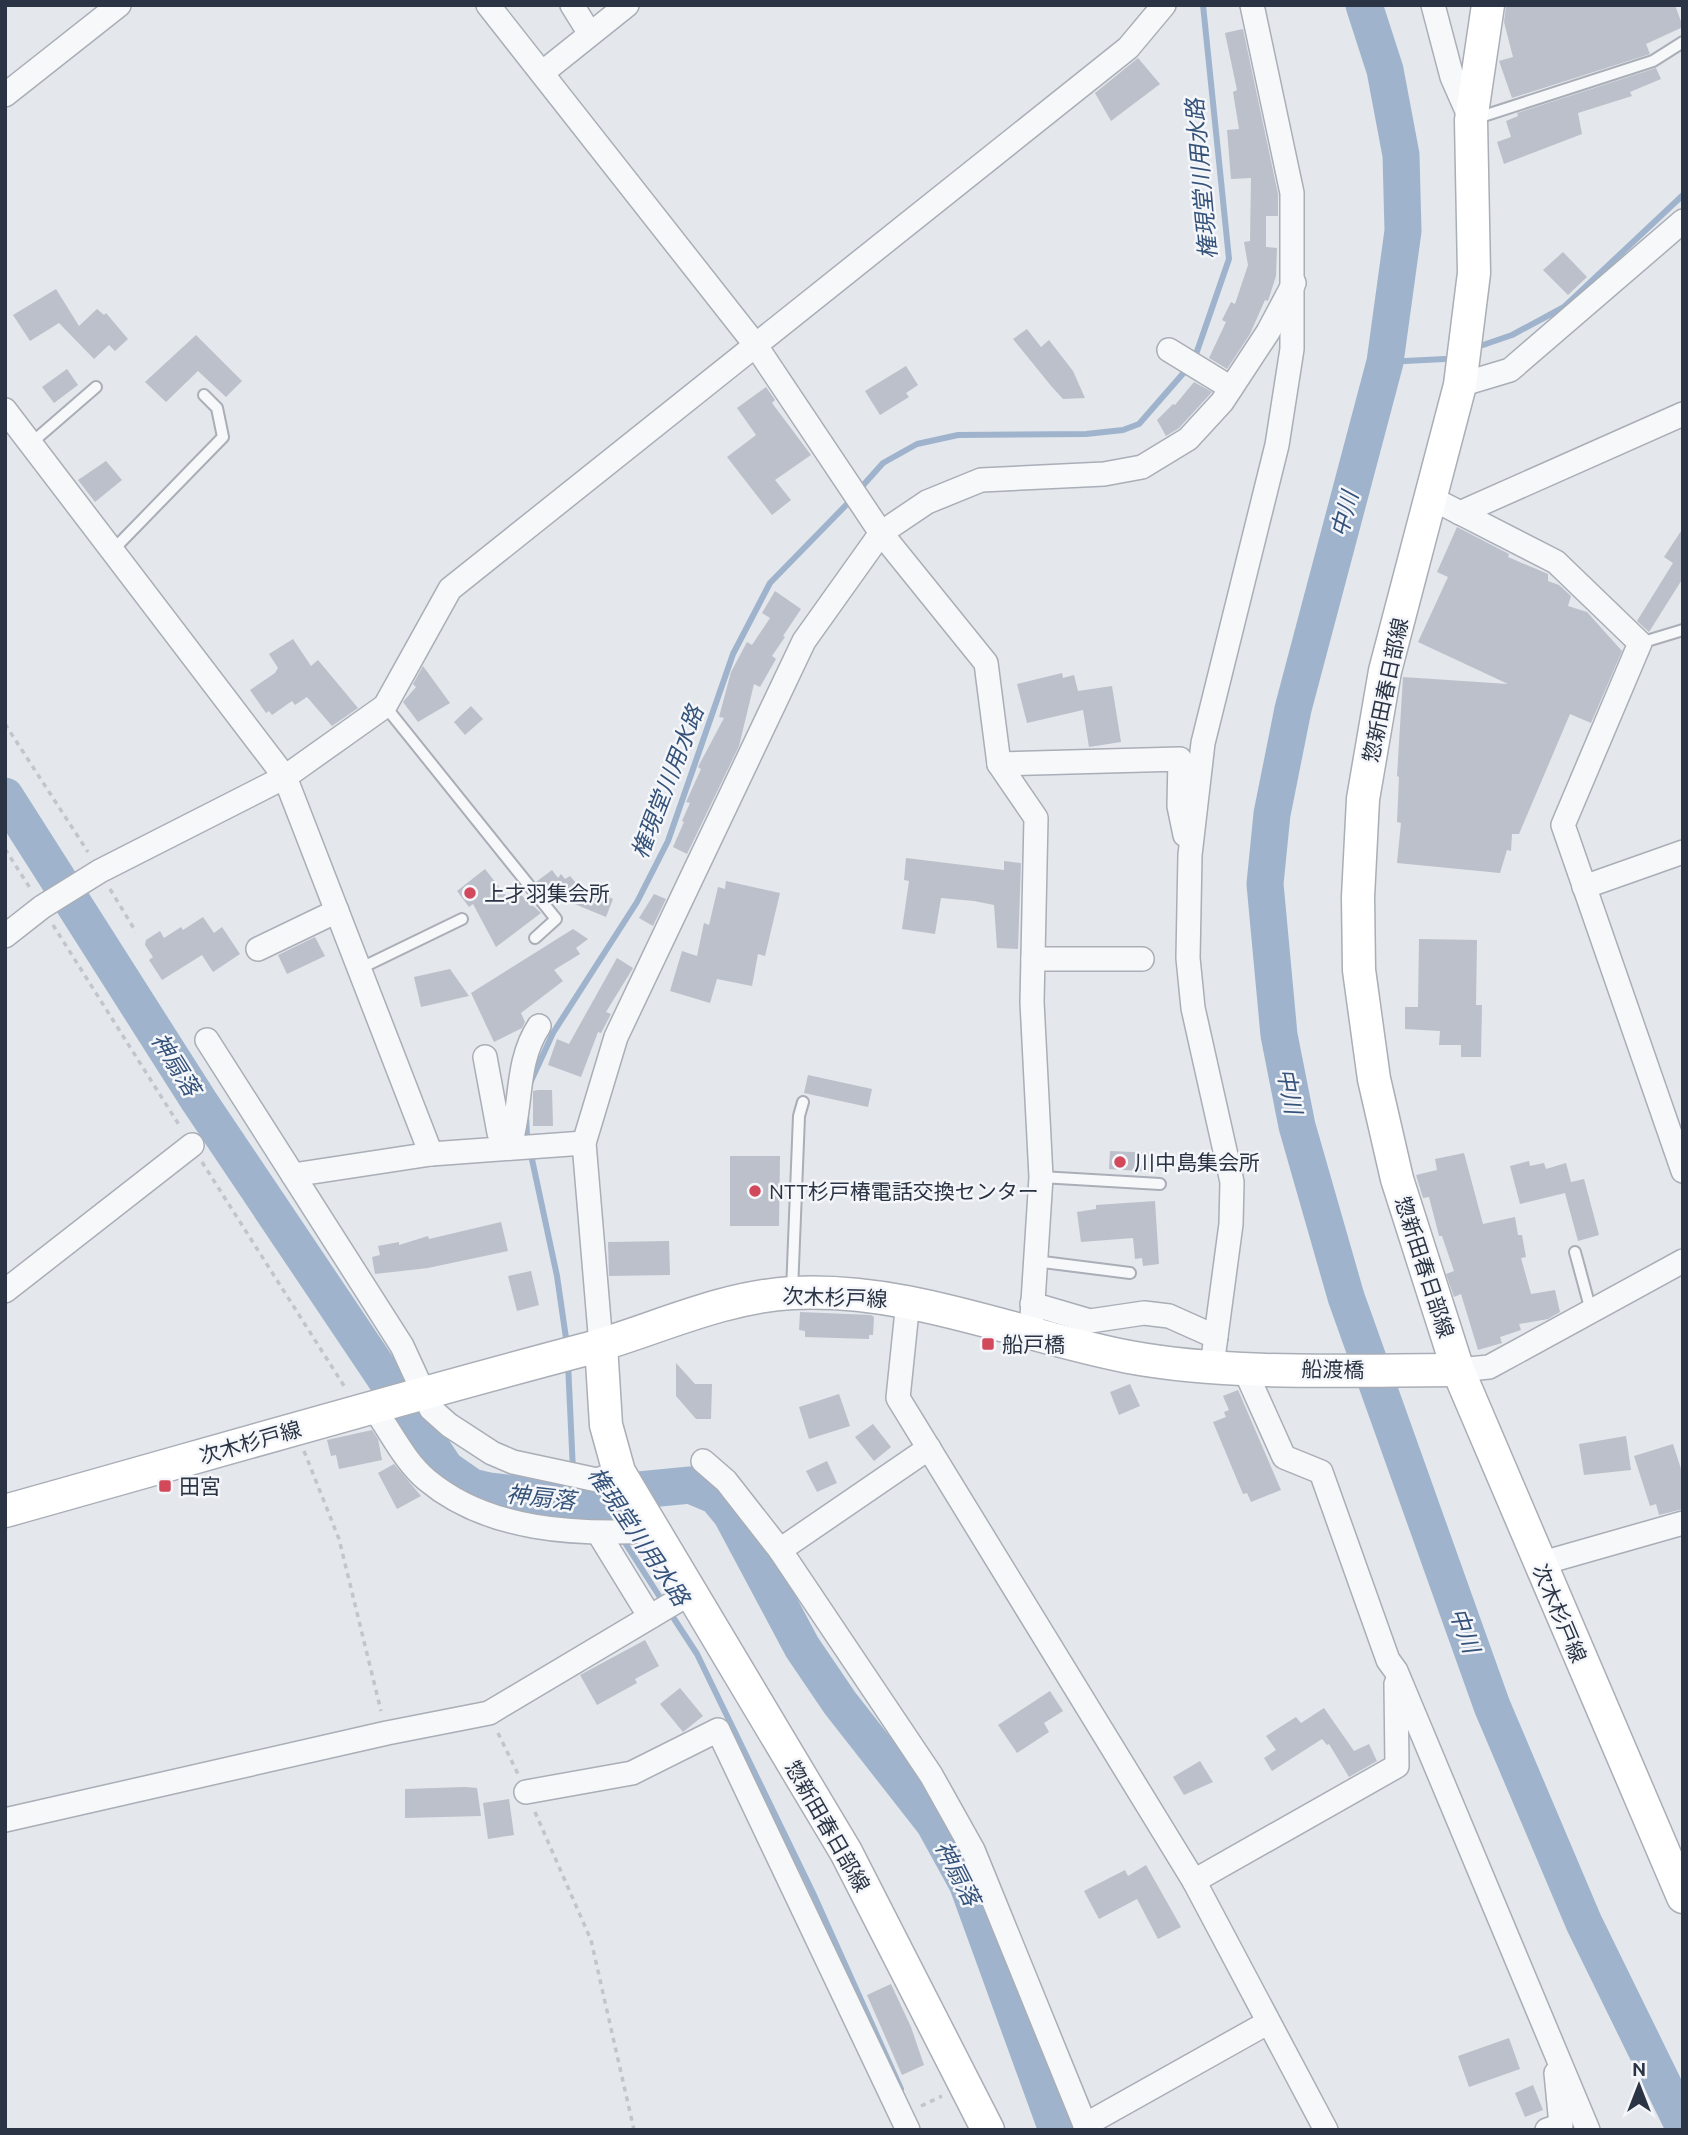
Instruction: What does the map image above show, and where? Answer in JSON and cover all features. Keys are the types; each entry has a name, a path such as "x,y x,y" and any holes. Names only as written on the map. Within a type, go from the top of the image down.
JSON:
{"main road":[{"name":"惣新田春日部線","path":"1458,1370 1416,1240 1386,1131 1366,1029 1359,970 1358,897 1363,799 1385,671 1433,499 1460,385 1474,273 1471,120 1489,5"},
{"name":"次木杉戸線","path":"5,1511 423,1392 601,1345 746,1299 792,1293 858,1293 1031,1319 1126,1356 1214,1352 1249,1368"},
{"path":"601,1345 606,1425 619,1472"},
{"name":"船渡橋","path":"1249,1368 1458,1370"},
{"name":"次木杉戸線","path":"1458,1370 1683,1897"},
{"name":"惣新田春日部線","path":"619,1472 846,1852 988,2130"}],"street":[{"path":"488,5 754,344 881,533 986,663 999,764 1036,818 1033,959 1041,1177 1031,1319 1090,1321 1144,1313 1169,1316 1214,1352"},
{"path":"572,5 590,34"},
{"path":"542,73 627,5"},
{"path":"5,936 42,907 100,871 285,777 385,706 450,589 1128,48 1164,5"},
{"path":"1214,1352 1231,1224 1232,1182 1193,1008 1188,958 1190,855 1202,743 1277,445 1292,349 1294,283 1292,193 1252,5"},
{"path":"1433,5 1452,78 1471,120"},
{"path":"5,95 116,6"},
{"path":"1460,385 1510,370 1683,221"},
{"path":"601,1345 584,1143 616,1037 804,641 881,533 927,502 981,480 1104,474 1142,467 1188,439 1231,388 1268,332 1294,283"},
{"path":"1169,350 1231,388"},
{"path":"5,410 29,445 113,550 285,777 431,1153"},
{"path":"1460,513 1683,414"},
{"path":"1433,499 1556,562 1640,643 1563,825 1683,1171"},
{"path":"999,764 1180,759 1179,806 1190,855"},
{"path":"1584,887 1683,852"},
{"path":"258,949 337,911"},
{"path":"1033,959 1142,959"},
{"path":"509,1148 515,1131 521,1068 539,1026"},
{"path":"207,1040 402,1346 431,1409 449,1425 492,1453 513,1462 597,1480 619,1472"},
{"path":"485,1057 499,1133 509,1148"},
{"path":"293,1175 431,1153 584,1143"},
{"path":"5,1291 192,1145"},
{"path":"1458,1370 1489,1367 1683,1261"},
{"path":"908,1301 898,1398 1194,1881 1326,2130"},
{"path":"1249,1368 1284,1457 1321,1472 1388,1660 1395,1671 1588,2130"},
{"path":"373,1407 411,1463 445,1493 497,1516 542,1528 599,1534 652,1531"},
{"path":"780,1550 929,1448"},
{"path":"703,1461 726,1481 780,1550 931,1775 973,1850 1086,2127 1267,2023"},
{"path":"1539,1564 1683,1523"},
{"path":"599,1534 650,1617"},
{"path":"5,1820 387,1733 489,1713 692,1592"},
{"path":"1194,1881 1397,1766 1395,1671"},
{"path":"526,1792 632,1773 718,1730 908,2130"},
{"path":"1547,2130 1561,2125 1553,2051"}],"lane":[{"path":"1471,120 1497,114 1653,61 1683,42"},
{"path":"29,445 96,387"},
{"path":"113,550 222,437 217,408 204,395"},
{"path":"1640,643 1683,629"},
{"path":"385,706 556,919 535,938"},
{"path":"359,969 462,919"},
{"path":"792,1293 799,1115 803,1102"},
{"path":"1041,1177 1160,1184"},
{"path":"1575,1252 1591,1311"},
{"path":"1035,1261 1130,1273"}],"path":[{"path":"5,724 136,932"},
{"path":"295,1430 339,1539 387,1733"},
{"path":"489,1713 592,1940 634,2130"}],"building":[{"path":"1675,5 1683,27 1646,44 1650,54 1512,98 1499,61 1513,57 1504,22 1506,6"},
{"path":"1243,29 1278,194 1278,216 1266,216 1266,247 1277,248 1276,276 1268,301 1265,300 1250,334 1227,369 1209,358 1226,322 1222,320 1231,302 1235,304 1248,265 1244,242 1250,241 1251,178 1231,179 1227,130 1239,129 1233,92 1237,90 1225,33"},
{"path":"1138,58 1160,84 1111,121 1095,93"},
{"path":"1656,68 1661,79 1630,92 1632,96 1578,113 1582,134 1504,164 1497,142 1511,137 1506,121 1518,116 1517,113"},
{"path":"1563,252 1587,277 1568,295 1543,270"},
{"path":"56,289 79,326 97,309 104,315 106,313 128,339 115,351 109,345 94,359 59,323 30,341 13,315"},
{"path":"1027,329 1041,347 1049,340 1073,371 1085,398 1063,399 1052,387 1013,339"},
{"path":"196,335 242,381 226,397 198,371 166,402 145,382"},
{"path":"906,366 918,385 906,393 909,397 880,415 865,391"},
{"path":"67,369 78,385 54,403 42,387"},
{"path":"1194,382 1212,392 1179,428 1166,436 1157,420 1175,405"},
{"path":"766,387 775,400 772,403 811,455 775,480 791,500 772,515 727,457 756,435 737,408"},
{"path":"106,461 122,480 95,502 78,480"},
{"path":"1457,527 1509,554 1508,557 1548,574 1548,581 1559,585 1571,596 1568,606 1587,612 1622,651 1591,723 1570,714 1519,834 1512,834 1511,851 1507,850 1500,873 1397,863 1401,823 1397,822 1397,776 1403,677 1508,684 1418,642 1448,577 1437,572"},
{"path":"1683,528 1683,578 1649,632 1637,621 1673,563 1664,557"},
{"path":"775,591 801,609 772,656 776,659 760,687 754,684 739,746 687,854 673,847 690,803 686,802 701,769 698,767 724,718 719,717 731,672 747,642 752,645 770,618 762,613"},
{"path":"293,639 311,666 318,660 358,708 332,726 307,697 295,705 292,701 272,715 269,711 266,713 250,690 278,668 269,654"},
{"path":"423,666 450,703 418,722 403,702 416,687 413,684"},
{"path":"1062,673 1063,678 1074,675 1078,691 1112,686 1121,742 1089,747 1083,710 1027,723 1017,684"},
{"path":"471,706 483,719 465,735 454,722"},
{"path":"906,858 1004,870 1004,861 1021,863 1018,949 997,948 994,905 974,901 941,898 935,934 902,929 909,881 904,880"},
{"path":"485,869 510,901 520,894 541,913 496,947 473,904 469,907 457,891"},
{"path":"552,870 558,878 561,874 565,879 570,876 576,883 613,899 606,917 543,891 536,882"},
{"path":"726,881 780,893 765,956 758,954 752,986 717,979 710,1003 670,991 682,951 697,956 704,923 709,925 718,887 725,889"},
{"path":"654,894 666,899 653,926 639,918"},
{"path":"203,917 214,933 222,927 240,954 213,972 202,955 162,980 149,960 153,957 145,945 146,940 160,931 164,938"},
{"path":"573,929 588,939 576,948 580,954 554,970 563,981 521,1013 525,1022 522,1028 494,1042 471,993"},
{"path":"315,937 325,956 287,974 278,955"},
{"path":"1419,939 1477,940 1476,1005 1482,1005 1481,1057 1461,1057 1461,1045 1439,1045 1440,1031 1405,1029 1405,1007 1418,1007"},
{"path":"617,958 633,968 606,1012 611,1014 601,1033 598,1032 581,1077 548,1065 557,1039 569,1044"},
{"path":"450,969 469,996 421,1007 414,977"},
{"path":"808,1075 872,1089 868,1107 804,1093"},
{"path":"552,1090 553,1126 533,1126 533,1091"},
{"path":"1110,1151 1155,1153 1154,1172 1109,1169"},
{"path":"1464,1153 1483,1224 1515,1217 1518,1235 1522,1235 1526,1257 1521,1258 1531,1294 1555,1290 1560,1312 1548,1319 1519,1324 1521,1330 1500,1337 1502,1343 1478,1350 1461,1294 1454,1297 1446,1274 1454,1271 1442,1236 1439,1236 1429,1197 1423,1198 1416,1175 1437,1170 1435,1159"},
{"name":"NTT杉戸椿電話交換センター","path":"730,1156 780,1156 779,1226 730,1226"},
{"path":"1529,1161 1530,1166 1544,1163 1546,1169 1566,1163 1571,1182 1584,1179 1599,1235 1578,1241 1565,1193 1520,1204 1510,1166"},
{"path":"1155,1201 1159,1264 1143,1266 1142,1258 1135,1259 1133,1238 1081,1242 1077,1212 1096,1209 1096,1205"},
{"path":"501,1222 508,1251 428,1268 375,1274 372,1257 380,1255 378,1246 399,1242 399,1245 428,1236 429,1239"},
{"path":"669,1241 670,1275 609,1276 608,1242"},
{"path":"531,1271 539,1305 517,1311 508,1276"},
{"path":"800,1312 871,1315 874,1317 873,1335 869,1335 869,1339 805,1337 805,1331 799,1330"},
{"path":"676,1363 695,1384 712,1384 711,1419 696,1419 676,1396"},
{"path":"1130,1384 1140,1406 1119,1415 1110,1392"},
{"path":"1238,1390 1281,1490 1251,1502 1247,1493 1243,1494 1213,1422 1226,1417 1224,1412 1229,1410 1223,1396"},
{"path":"839,1394 850,1426 809,1439 799,1407"},
{"path":"873,1424 891,1447 874,1461 855,1437"},
{"path":"372,1430 378,1439 382,1460 339,1469 336,1455 331,1456 327,1440"},
{"path":"1626,1436 1631,1470 1584,1475 1579,1444"},
{"path":"1673,1444 1683,1475 1683,1509 1659,1515 1656,1504 1650,1506 1634,1456"},
{"path":"827,1461 837,1483 817,1492 806,1471"},
{"path":"394,1464 421,1496 397,1509 378,1473"},
{"path":"645,1640 659,1666 635,1679 637,1683 597,1705 580,1675"},
{"path":"680,1688 703,1716 683,1732 660,1704"},
{"path":"1050,1691 1063,1711 1044,1723 1049,1732 1017,1753 998,1725"},
{"path":"1324,1708 1354,1751 1369,1744 1377,1761 1349,1777 1329,1744 1322,1739 1272,1771 1264,1758 1276,1750 1266,1736 1296,1717 1301,1723"},
{"path":"1200,1761 1213,1782 1184,1795 1173,1777"},
{"path":"477,1788 481,1816 405,1818 405,1789"},
{"path":"509,1799 514,1835 488,1839 483,1803"},
{"path":"1146,1865 1181,1927 1158,1939 1137,1899 1099,1919 1084,1891 1125,1870 1128,1876"},
{"path":"891,1984 911,2027 924,2065 902,2075 867,1995"},
{"path":"1509,2038 1520,2069 1469,2087 1458,2056"},
{"path":"1533,2085 1543,2110 1525,2117 1515,2093"}],"waterway":[{"name":"権現堂川用水路","path":"1194,360 1229,259 1203,5"},
{"name":"中川","path":"1364,5 1385,70 1401,155 1403,231 1385,362 1293,709 1272,814 1265,884 1279,1035 1297,1126 1346,1297 1492,1706 1584,1923 1683,2125"},
{"path":"1483,345 1512,335 1564,307 1683,195"},
{"path":"1385,362 1445,359"},
{"name":"権現堂川用水路","path":"858,491 883,463 917,444 958,435 1086,434 1123,430 1139,424 1187,369"},
{"name":"権現堂川用水路","path":"531,1081 553,1033 637,902 668,841 733,654 770,583 851,500"},
{"name":"神扇落","path":"5,796 199,1101 446,1469 472,1487 489,1491 600,1503 639,1490 690,1485 716,1496 731,1514 802,1647 840,1703 934,1823 967,1883 1057,2130"},
{"name":"権現堂川用水路","path":"526,1115 527,1136 557,1276 567,1345"},
{"name":"権現堂川用水路","path":"568,1363 573,1471"},
{"name":"権現堂川用水路","path":"579,1483 600,1503 614,1526"},
{"name":"権現堂川用水路","path":"622,1538 663,1602"},
{"name":"権現堂川用水路","path":"669,1611 697,1654 813,1893 901,2089"}],"place":[{"name":"上才羽集会所","path":"470,893"},
{"name":"川中島集会所","path":"1120,1162"},
{"name":"NTT杉戸椿電話交換センター","path":"755,1191"},
{"name":"船戸橋","path":"988,1344"},
{"name":"田宮","path":"165,1486"}]}
